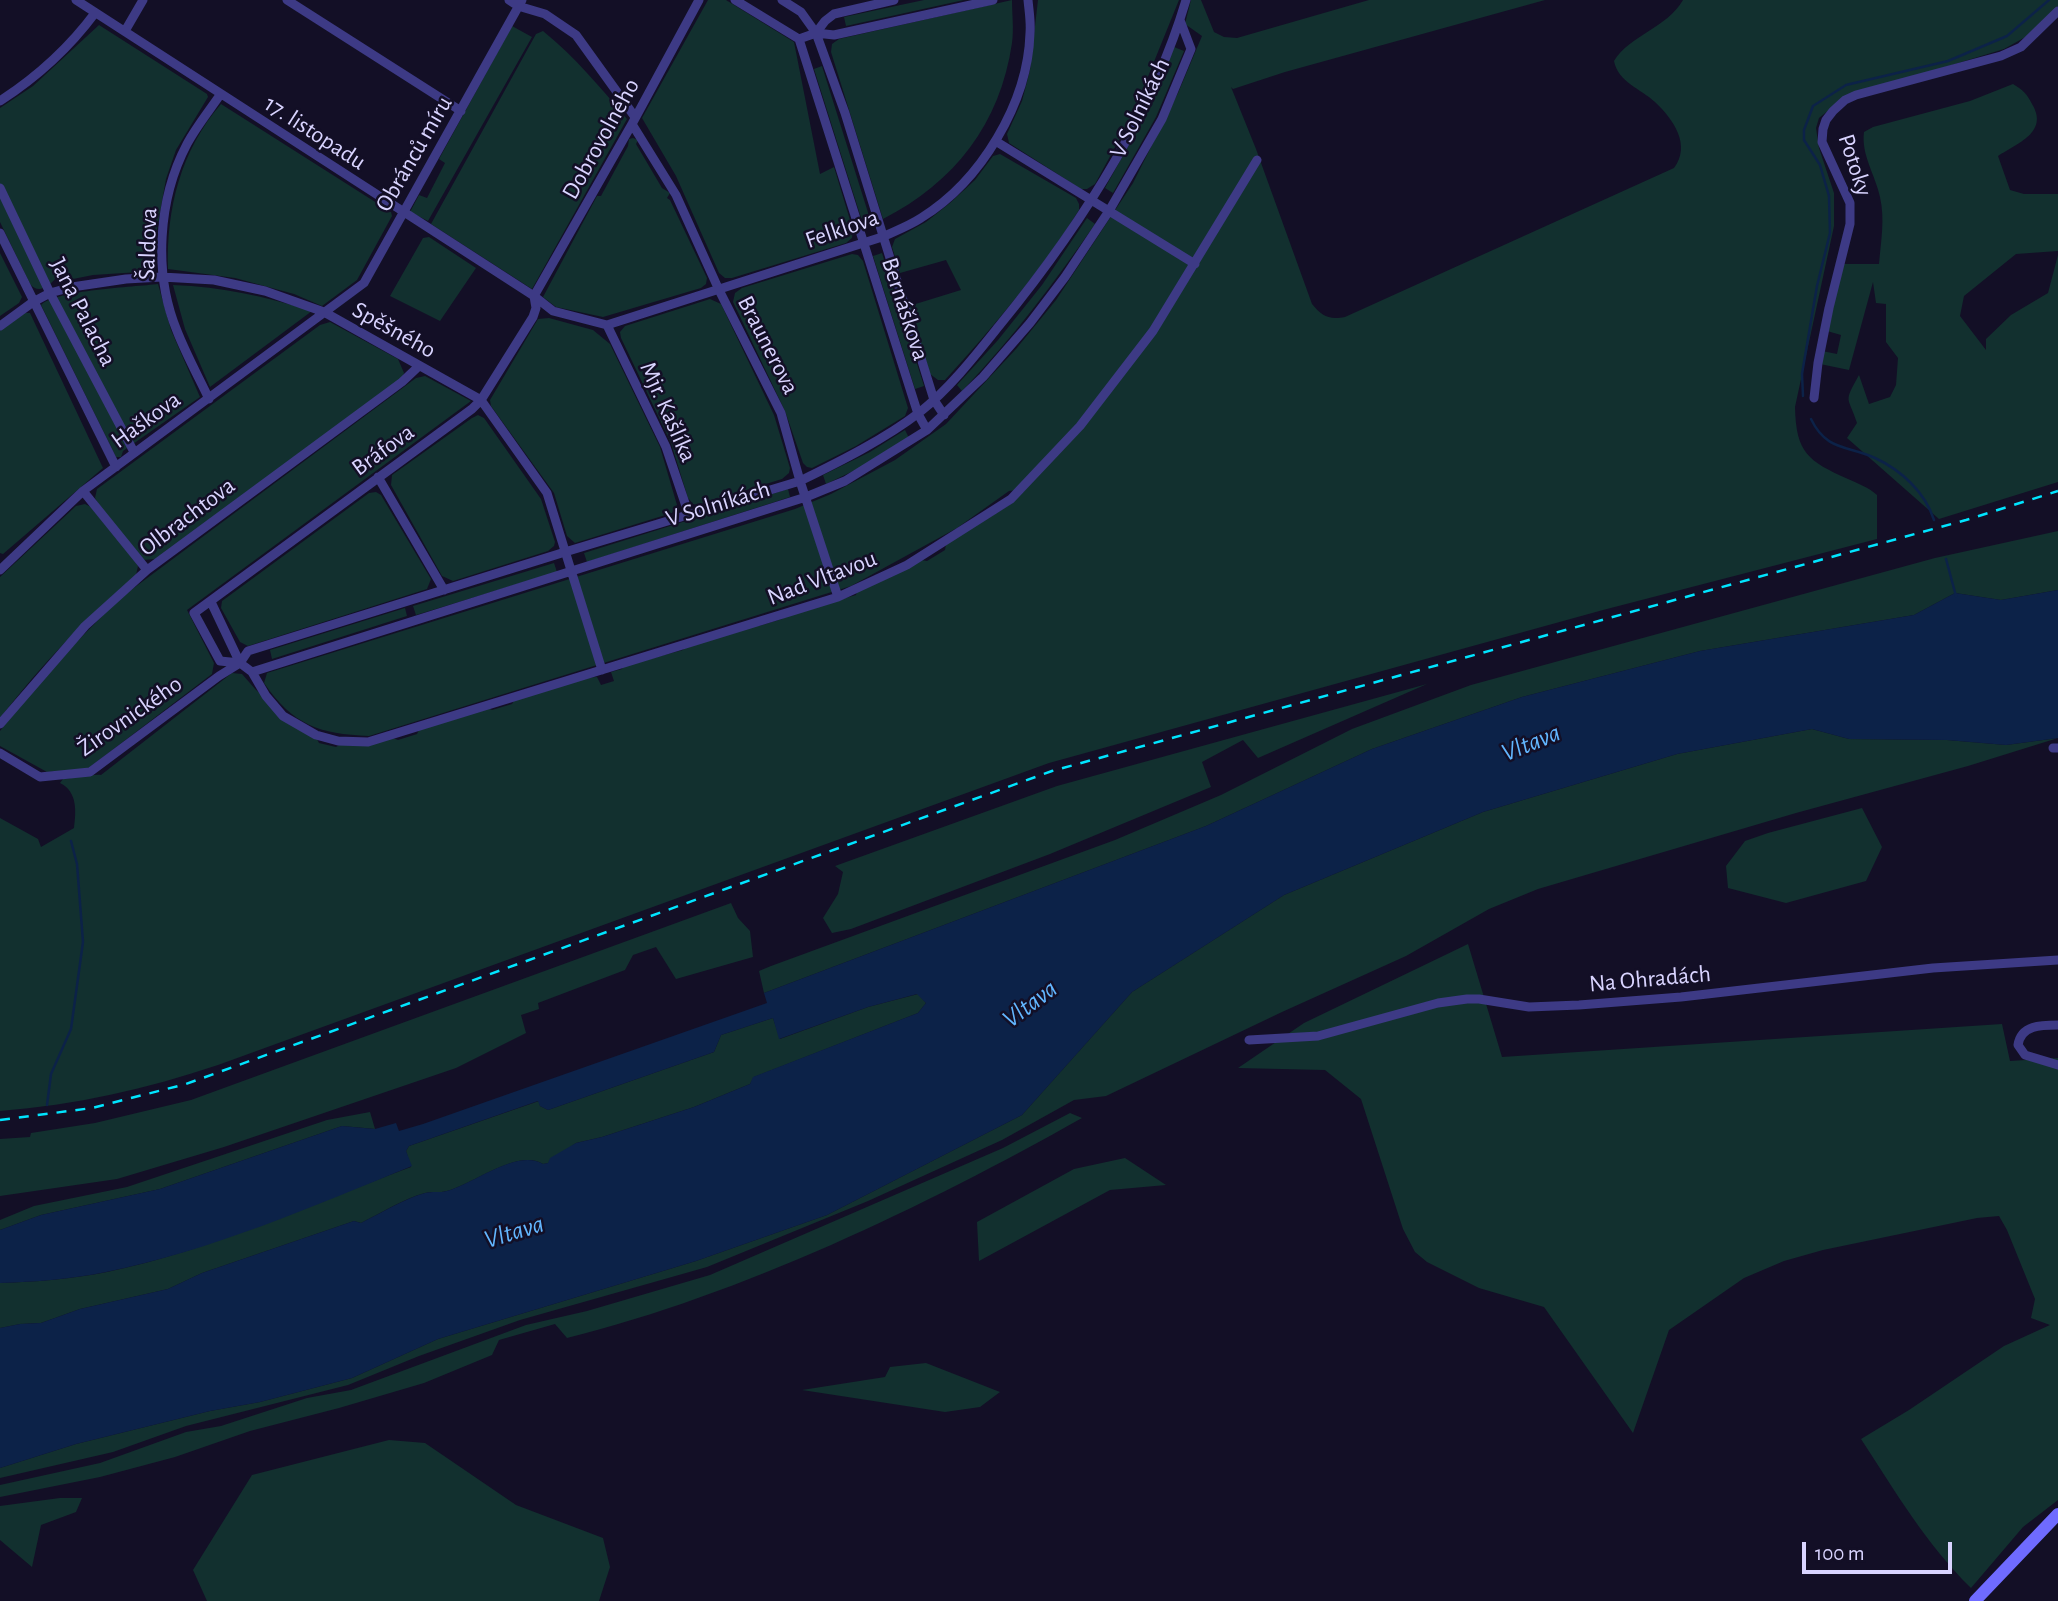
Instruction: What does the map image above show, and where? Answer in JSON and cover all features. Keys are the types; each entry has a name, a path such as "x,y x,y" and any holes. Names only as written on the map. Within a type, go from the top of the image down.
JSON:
{"street":[{"name":"17. listopadu","path":"76,0 534,296"},
{"path":"125,31 142,0"},
{"path":"287,0 461,111"},
{"name":"Braunerova","path":"509,0 545,14 576,35 634,120 676,195 719,290 781,413 838,597"},
{"name":"Dobrovolného","path":"534,296 699,0"},
{"path":"735,0 799,39 816,33 834,35 993,0"},
{"path":"782,0 801,12 816,33"},
{"path":"816,33 834,14 894,0"},
{"name":"Felklova","path":"607,325 882,237 921,218 954,193 996,142 1021,83 1030,34 1028,0"},
{"name":"V Solníkách","path":"240,663 248,651 800,481 834,465 918,414 975,356 1012,310 1090,201 1143,109 1186,0"},
{"name":"Obránců míru","path":"324,312 364,283 520,3"},
{"name":"Potoky","path":"1814,398 1818,363 1850,224 1850,203 1822,142 1826,120 1845,100 1856,95 2001,56 2021,47 2058,11"},
{"path":"0,101 22,87 74,41 95,13"},
{"name":"V Solníkách","path":"252,672 806,497 845,481 927,430 983,376 1030,323 1109,211 1162,118 1191,49 1180,20"},
{"name":"Bernáškova","path":"816,33 845,113 934,400 944,415"},
{"name":"Bernáškova","path":"799,39 918,414 927,430"},
{"name":"Šaldova","path":"209,399 176,329 162,277 163,221 171,186 187,144 220,95"},
{"path":"996,142 1195,264"},
{"name":"Nad Vltavou","path":"252,672 266,696 284,716 316,735 368,742 838,597 907,565 1011,499 1080,426 1153,331 1257,160"},
{"name":"Jana Palacha","path":"0,188 50,293 134,452"},
{"name":"Jana Palacha","path":"0,233 116,467"},
{"name":"Spěšného","path":"0,326 33,302 50,293 72,287 162,277 227,283 265,291 324,312 481,400 547,493 603,670"},
{"path":"534,296 553,311 607,325"},
{"name":"Bráfova","path":"211,602 472,409 481,400 533,317 536,308 534,296"},
{"name":"Haškova","path":"0,569 83,491 324,312"},
{"name":"Mjr. Kašlíka","path":"607,325 666,447 689,515"},
{"name":"Olbrachtova","path":"0,724 85,626 147,570 402,382 419,366"},
{"path":"378,477 444,590"},
{"path":"83,491 147,570"},
{"path":"240,663 220,661 194,613 211,602 240,663 252,672"},
{"name":"Žirovnického","path":"0,753 40,778 90,772 240,663"},
{"name":"Na Ohradách","path":"1249,1040 1318,1036 1438,1003 1467,999 1529,1007 1579,1005 1681,997 1933,968 2058,960"},
{"path":"2058,1025 2029,1028 2022,1034 2018,1045 2025,1055 2058,1065"},
{"path":"1975,1601 2058,1514"}],"green space":[{"path":"708,0 726,0 794,42 820,174 834,167 853,230 852,238 846,243 732,278 725,278 719,273 676,176 642,118"},
{"path":"924,0 964,0 846,26 844,17"},
{"path":"1012,0 1013,38 1006,72 985,125 970,148 932,187 883,219 831,52 832,44 839,39"},
{"path":"1038,0 1179,0 1132,116 1095,184 1087,189 1081,189 1009,143 1007,134 1022,101 1030,70"},
{"path":"1191,0 1201,0 1214,32 1224,37 1237,38 1369,0 1545,0 1233,89 1231,87 1312,304 1322,314 1334,318 1345,317 1674,168 1681,151 1674,125 1655,102 1625,80 1614,61 1629,44 1668,18 1683,0 2058,0 2058,6 2029,35 2004,49 1844,98 1819,118 1816,128 1819,148 1834,193 1834,226 1795,407 1796,423 1802,445 1814,460 1877,495 1877,539 1603,610 1049,763 218,1065 110,1095 56,1105 0,1111 0,818 38,839 41,847 74,828 73,797 60,783 63,779 101,775 232,673 242,674 256,690 316,737 319,743 336,747 341,744 393,738 398,740 417,734 419,730 488,708 492,710 512,704 515,699 584,678 597,677 601,685 614,681 611,672 622,669 623,666 683,650 685,646 754,624 759,626 782,619 785,615 856,595 857,591 921,560 927,561 945,550 946,544 1009,505 1026,489 1009,491 957,528 851,586 369,736 336,733 297,718 264,683 267,673 795,509 831,494 895,460 946,424 1016,349 1056,300 1133,183 1178,93 1202,36 1185,24"},
{"path":"99,25 208,97 176,150 166,179 156,235 155,271 93,275 63,281 55,279 46,287 36,289 30,284 0,222 0,108 33,86"},
{"path":"512,26 532,37 428,221 410,212 419,195 427,198 445,163 439,159"},
{"path":"543,31 577,62 627,119 532,289 431,224 536,34"},
{"path":"1174,47 1184,51 1156,117 1113,193 1105,188 1146,114"},
{"path":"822,66 871,222 863,224 814,69"},
{"path":"2013,84 2028,98 2037,122 2029,136 1998,156 2010,190 2024,194 2058,194 2058,251 2016,254 1964,296 1960,316 1986,350 1986,339 2011,315 2048,293 2058,255 2058,482 1939,519 1847,438 1857,423 1849,396 1859,375 1869,404 1890,397 1896,385 1898,358 1886,342 1886,304 1876,303 1873,282 1849,370 1820,364 1822,351 1837,354 1841,335 1827,331 1843,264 1879,264 1881,205 1866,157 1864,132 1873,127 1970,101"},
{"path":"221,104 391,212 392,216 357,280 322,306 294,294 235,278 168,269 170,224 179,181 196,141"},
{"path":"629,139 638,140 636,144 662,188 670,193 667,198 707,278 706,284 701,288 603,317 556,307 543,297 597,196 601,196 628,146"},
{"path":"1000,154 1076,198 1079,210 999,319 945,380 938,380 930,374 909,306 961,290 946,260 900,273 892,247 895,239 926,222 950,203 975,180 993,156"},
{"path":"1087,218 1095,224 1064,268 1016,330 962,391 957,385 1042,285"},
{"path":"429,237 476,268 440,321 390,296 423,238"},
{"path":"0,253 22,297 19,303 0,316"},
{"path":"882,253 924,386 915,389 873,256"},
{"path":"852,254 858,255 863,261 908,408 905,416 856,446 812,468 803,463 785,411 733,302 735,293 742,288"},
{"path":"158,284 171,330 200,397 123,451 121,457 116,457 41,305 49,300 78,293"},
{"path":"173,285 243,293 312,311 210,387 185,329"},
{"path":"710,299 721,304 774,415 790,468 789,473 782,479 698,505 688,498 671,443 620,332 625,326"},
{"path":"25,313 30,313 103,468 3,554 0,553 0,330"},
{"path":"549,318 593,330 610,344 660,447 677,505 672,513 575,543 567,536 554,493 491,406 490,400 538,319"},
{"path":"330,322 398,359 404,373 401,380 156,559 143,560 99,505 95,498 97,489 320,325"},
{"path":"425,376 471,401 187,610 214,663 212,674 86,770 47,772 0,746 0,731 40,679 119,599 416,378"},
{"path":"478,415 484,418 541,499 555,542 548,551 453,581 442,576 391,485 392,475"},
{"path":"905,430 909,438 874,461 826,484 823,475 870,452"},
{"path":"788,489 790,497 587,562 584,553"},
{"path":"376,492 381,495 431,579 427,589 248,646 240,642 221,608 222,601 369,493"},
{"path":"85,504 91,507 135,561 138,566 136,575 65,643 0,718 0,577 76,506"},
{"path":"2058,531 2058,590 2001,600 1955,593 1914,615 1700,651 1522,697 1372,749 1206,826 764,993 759,971 1115,840 1221,795 1352,729 1471,685 1935,558"},
{"path":"554,563 557,572 416,615 413,606"},
{"path":"405,608 407,616 272,659 270,650"},
{"path":"1427,684 1258,758 1243,740 1202,762 1211,787 1050,854 851,929 832,933 823,918 838,894 843,872 835,866 1057,786"},
{"path":"1812,729 1849,739 1947,740 2006,745 2058,738 1538,889 1489,909 1406,956 1106,1096 1074,1100 1002,1140 868,1201 707,1267 520,1320 348,1385 186,1426 113,1452 0,1478 0,1468 76,1444 352,1378 438,1339 696,1261 827,1215 1022,1115 1132,992 1284,895 1483,812 1677,754"},
{"path":"1862,808 1882,847 1866,881 1786,903 1728,888 1726,866 1745,841"},
{"path":"731,903 738,918 750,931 753,957 676,979 656,947 633,955 625,970 538,1003 539,1009 521,1015 526,1033 456,1068 224,1147 117,1179 0,1196 0,1139 30,1137 31,1133 95,1123 191,1100"},
{"path":"1468,944 1502,1057 2002,1024 2010,1061 2058,1058 2058,1500 2023,1527 1971,1588 1925,1535 1861,1439 2004,1346 2050,1325 2031,1318 2035,1299 1999,1216 1977,1218 1823,1250 1784,1261 1744,1278 1669,1330 1633,1433 1544,1307 1479,1288 1427,1262 1415,1252 1403,1229 1361,1099 1325,1070 1238,1068 1304,1023"},
{"path":"918,994 926,1003 918,1013 754,1077 750,1084 694,1107 576,1143 548,1163 522,1160 509,1164 447,1191 428,1192 409,1199 361,1223 354,1221 202,1273 168,1289 80,1309 41,1323 0,1328 0,1283 54,1280 94,1274 185,1252 411,1167 406,1151 409,1146 539,1101 540,1106 548,1110 714,1052 721,1035 773,1018 780,1039 868,1007"},
{"path":"370,1112 375,1129 342,1126 160,1189 41,1215 0,1230 0,1220 34,1206 127,1187 327,1120"},
{"path":"1070,1113 1082,1118 960,1184 831,1245 700,1298 567,1338 555,1324 499,1340 492,1355 424,1383 250,1431 175,1457 100,1477 0,1497 0,1485 100,1463 186,1432 221,1426 307,1398 351,1390 526,1325 587,1311 710,1275 1003,1148"},
{"path":"1125,1158 1166,1185 1110,1190 979,1261 977,1222 1074,1169"},
{"path":"926,1363 1000,1392 980,1407 945,1412 802,1390 885,1377 890,1367"},
{"path":"389,1440 425,1443 516,1505 603,1538 610,1567 599,1601 207,1601 193,1570 252,1475"},
{"path":"60,1498 82,1498 76,1512 41,1525 32,1567 0,1540 0,1506"}],"water":[{"name":"Vltava","path":"2058,590 2058,738 2006,745 1947,740 1849,739 1812,729 1677,754 1483,812 1284,895 1132,992 1022,1115 827,1215 696,1261 438,1339 352,1378 76,1444 0,1468 0,1328 41,1323 80,1309 168,1289 202,1273 354,1221 361,1223 409,1199 428,1192 447,1191 508,1164 521,1160 548,1163 550,1158 576,1143 694,1107 750,1084 753,1077 918,1013 926,1003 917,994 868,1007 779,1039 773,1018 721,1035 714,1052 548,1110 540,1106 538,1101 409,1146 406,1151 412,1166 223,1240 145,1263 80,1277 0,1283 0,1230 41,1215 160,1189 342,1126 375,1129 396,1123 399,1131 423,1124 767,1003 764,993 1206,826 1372,749 1522,697 1700,651 1914,615 1955,593 2001,600"}],"waterway":[{"path":"1803,396 1802,374 1817,286 1830,233 1829,196 1820,165 1804,140 1804,130 1813,106 1846,85 1948,61 2007,36 2049,0"},
{"path":"1811,419 1817,430 1831,442 1875,458 1903,476 1925,500 1934,520"},
{"path":"1946,559 1956,596"},
{"path":"47,1105 51,1074 71,1029 83,942 77,864 71,841"}],"railway":[{"path":"0,1120 92,1108 186,1084 1052,771 1966,520 2058,491"}]}
